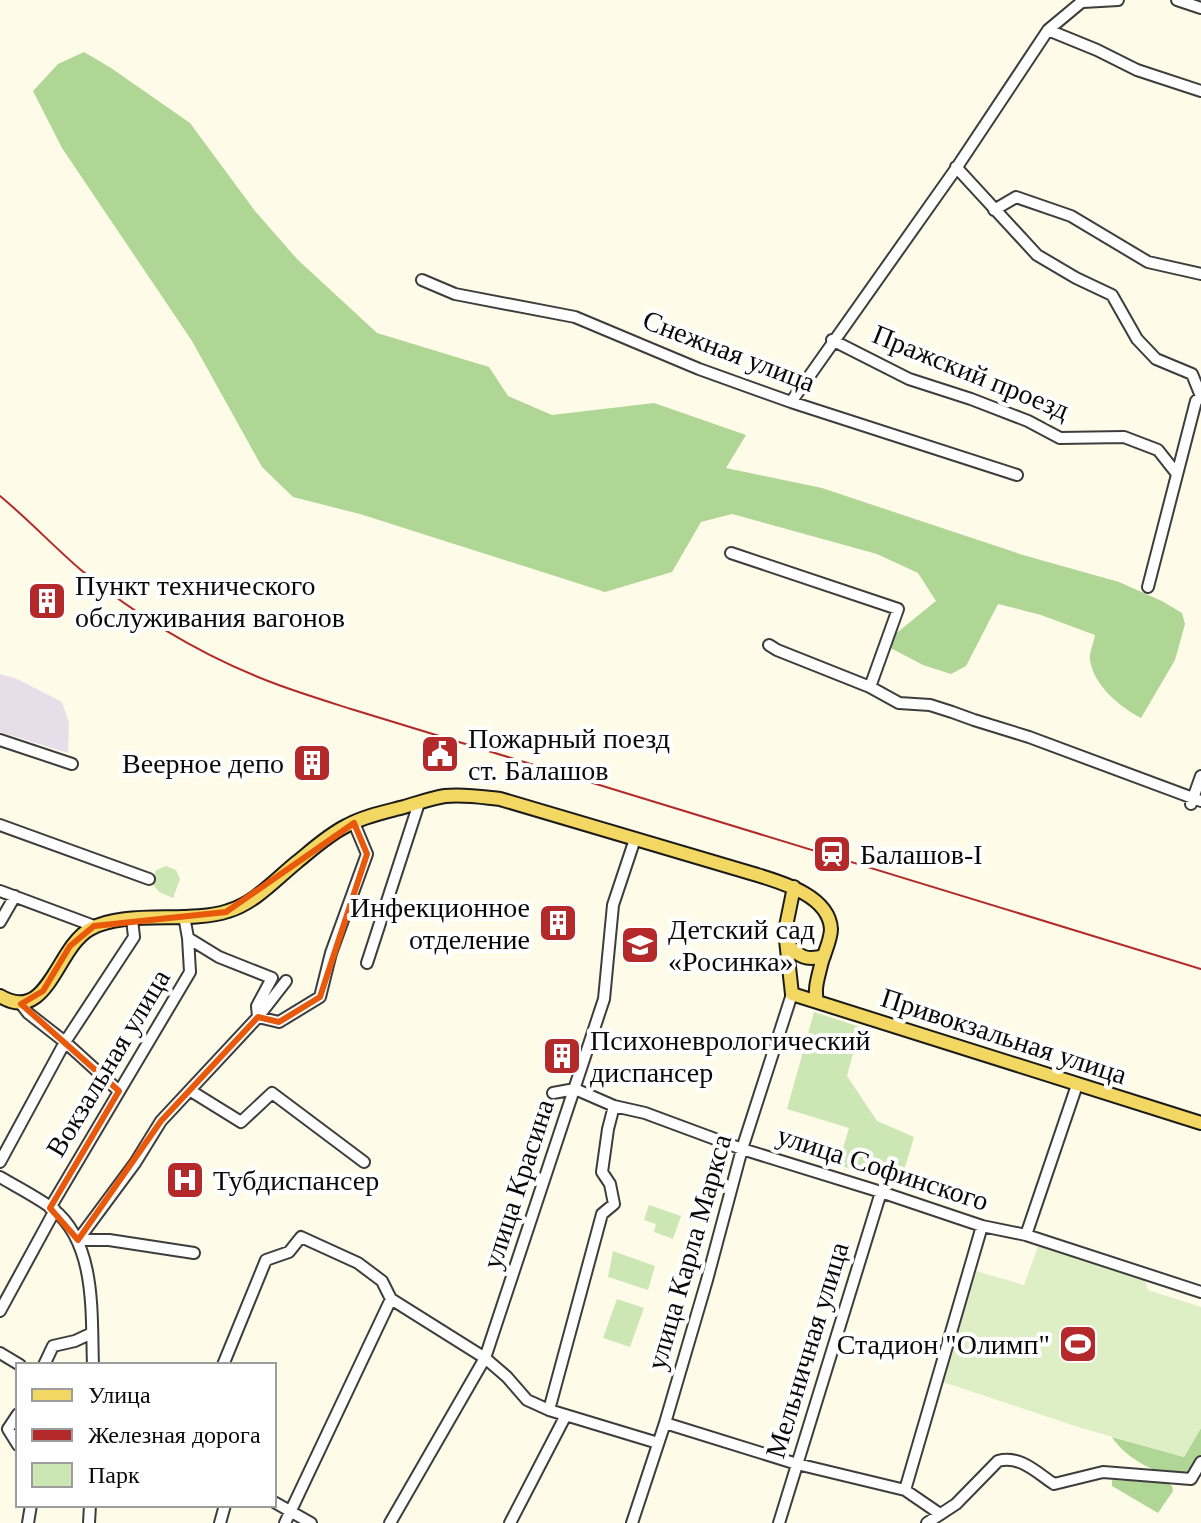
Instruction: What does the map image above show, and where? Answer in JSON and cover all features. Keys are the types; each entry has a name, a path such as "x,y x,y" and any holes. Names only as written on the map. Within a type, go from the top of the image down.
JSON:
{"main road":[{"path":"0,996 21,1004 33,1001 43,991 70,946 94,926 113,921 226,912 245,904 327,838 354,823 446,796 473,795 500,799 754,874 809,895 827,916 831,926 814,991 817,1001"},
{"path":"792,994 785,931 794,887"},
{"path":"787,943 796,953 811,959 824,956"},
{"name":"Привокзальная улица","path":"792,994 1201,1123"}],"street":[{"path":"791,402 1048,30 1084,1 1118,0"},
{"path":"1177,0 1201,8"},
{"path":"1048,30 1137,70 1201,91"},
{"path":"956,167 1037,255 1112,295 1137,339 1156,359 1192,374 1201,396 1196,401 1148,587"},
{"path":"994,210 1016,197 1071,216 1148,262 1201,274"},
{"name":"Снежная улица","path":"422,280 455,294 575,317 699,369 791,402 1017,475"},
{"name":"Пражский проезд","path":"833,340 909,379 1028,421 1060,438 1124,437 1158,450 1177,474"},
{"path":"731,553 898,609 870,687"},
{"path":"769,645 870,687 899,703 930,705 1029,737 1195,801 1201,776"},
{"path":"0,740 72,764"},
{"path":"367,963 419,803"},
{"path":"258,1017 279,1022 320,997 331,953 367,854 354,823"},
{"path":"0,825 149,879"},
{"name":"улица Красина","path":"390,1523 485,1358 604,999 613,905 635,839"},
{"path":"0,891 94,926"},
{"path":"0,922 15,896"},
{"name":"Вокзальная улица","path":"0,1311 52,1209 190,972 184,916"},
{"path":"0,1162 65,1042 134,937 132,919"},
{"path":"188,938 219,957 272,978 257,1006 258,1017"},
{"path":"78,1240 135,1163 161,1121 258,1017 286,981"},
{"name":"улица Карла Маркса","path":"632,1523 665,1423 742,1149 792,994"},
{"path":"21,1004 119,1091"},
{"path":"1026,1235 1077,1085"},
{"path":"553,1093 575,1089"},
{"name":"улица Софинского","path":"575,1089 614,1106 645,1113 742,1149 1201,1292"},
{"path":"191,1091 241,1122 272,1093 364,1162"},
{"path":"549,1410 602,1214 614,1204 610,1184 602,1172 614,1106"},
{"path":"0,1177 52,1209 78,1240 88,1272 93,1363"},
{"name":"Мельничная улица","path":"779,1523 881,1192"},
{"path":"905,1490 982,1226"},
{"path":"224,1363 266,1260 289,1252 301,1237 358,1263 382,1281 391,1299 485,1358 527,1400 549,1410 658,1443"},
{"path":"78,1240 109,1240 194,1253"},
{"path":"285,1523 391,1299"},
{"path":"45,1363 53,1346 92,1333"},
{"path":"510,1523 566,1415"},
{"path":"16,1417 8,1429 16,1442"},
{"path":"665,1423 797,1464 905,1490 940,1514"},
{"path":"927,1523 956,1504 998,1461 1017,1459 1054,1484 1103,1472 1191,1479 1201,1462"},
{"path":"276,1503 311,1523"}],"highlighted area":[{"path":"354,823 367,854 320,997 279,1022 258,1017 161,1121 78,1240 50,1208 119,1091 21,1004 43,991 70,946 94,926 226,912"}],"shaded area":[{"path":"0,674 17,679 62,702 69,723 68,753 0,732"}],"green space":[{"path":"84,52 190,123 255,211 297,259 377,333 489,367 508,396 552,415 654,403 746,435 726,468 822,488 1023,555 1119,582 1182,613 1185,624 1175,660 1141,718 1124,708 1102,687 1092,669 1090,657 1095,635 1041,615 998,604 966,666 951,674 923,665 883,644 936,601 918,573 877,554 732,514 701,522 672,572 605,592 360,514 293,497 262,467 192,341 62,148 33,91 58,64"},
{"path":"166,866 176,870 180,879 173,898 159,892 152,883 156,870"},
{"path":"814,1012 860,1027 847,1076 877,1121 914,1137 900,1184 838,1165 849,1128 787,1109"},
{"path":"649,1205 681,1216 673,1239 654,1232 656,1224 644,1220"},
{"name":"Стадион \"Олимп\"","path":"1038,1246 1145,1280 1148,1290 1201,1307 1201,1428 1184,1457 1081,1428 943,1382 976,1271 1024,1285"},
{"path":"613,1251 655,1266 648,1290 608,1277"},
{"path":"617,1299 644,1308 630,1347 603,1338"},
{"path":"1201,1428 1201,1454 1194,1466 1183,1473 1157,1471 1143,1464 1130,1456 1112,1437 1184,1457"},
{"path":"1112,1480 1168,1483 1173,1491 1158,1513 1112,1486"}],"railway":[{"path":"0,496 81,570 126,604 174,635 250,674 351,709 1201,969"}],"place":[{"name":"Пункт технического обслуживания вагонов","path":"47,601"},
{"name":"Пожарный поезд ст. Балашов","path":"440,754"},
{"name":"Веерное депо","path":"312,763"},
{"name":"Балашов-I","path":"832,854"},
{"name":"Инфекционное отделение","path":"558,923"},
{"name":"Детский сад «Росинка»","path":"640,945"},
{"name":"Психоневрологический диспансер","path":"562,1056"},
{"name":"Тубдиспансер","path":"185,1180"},
{"name":"Стадион \"Олимп\"","path":"1078,1344"}]}
